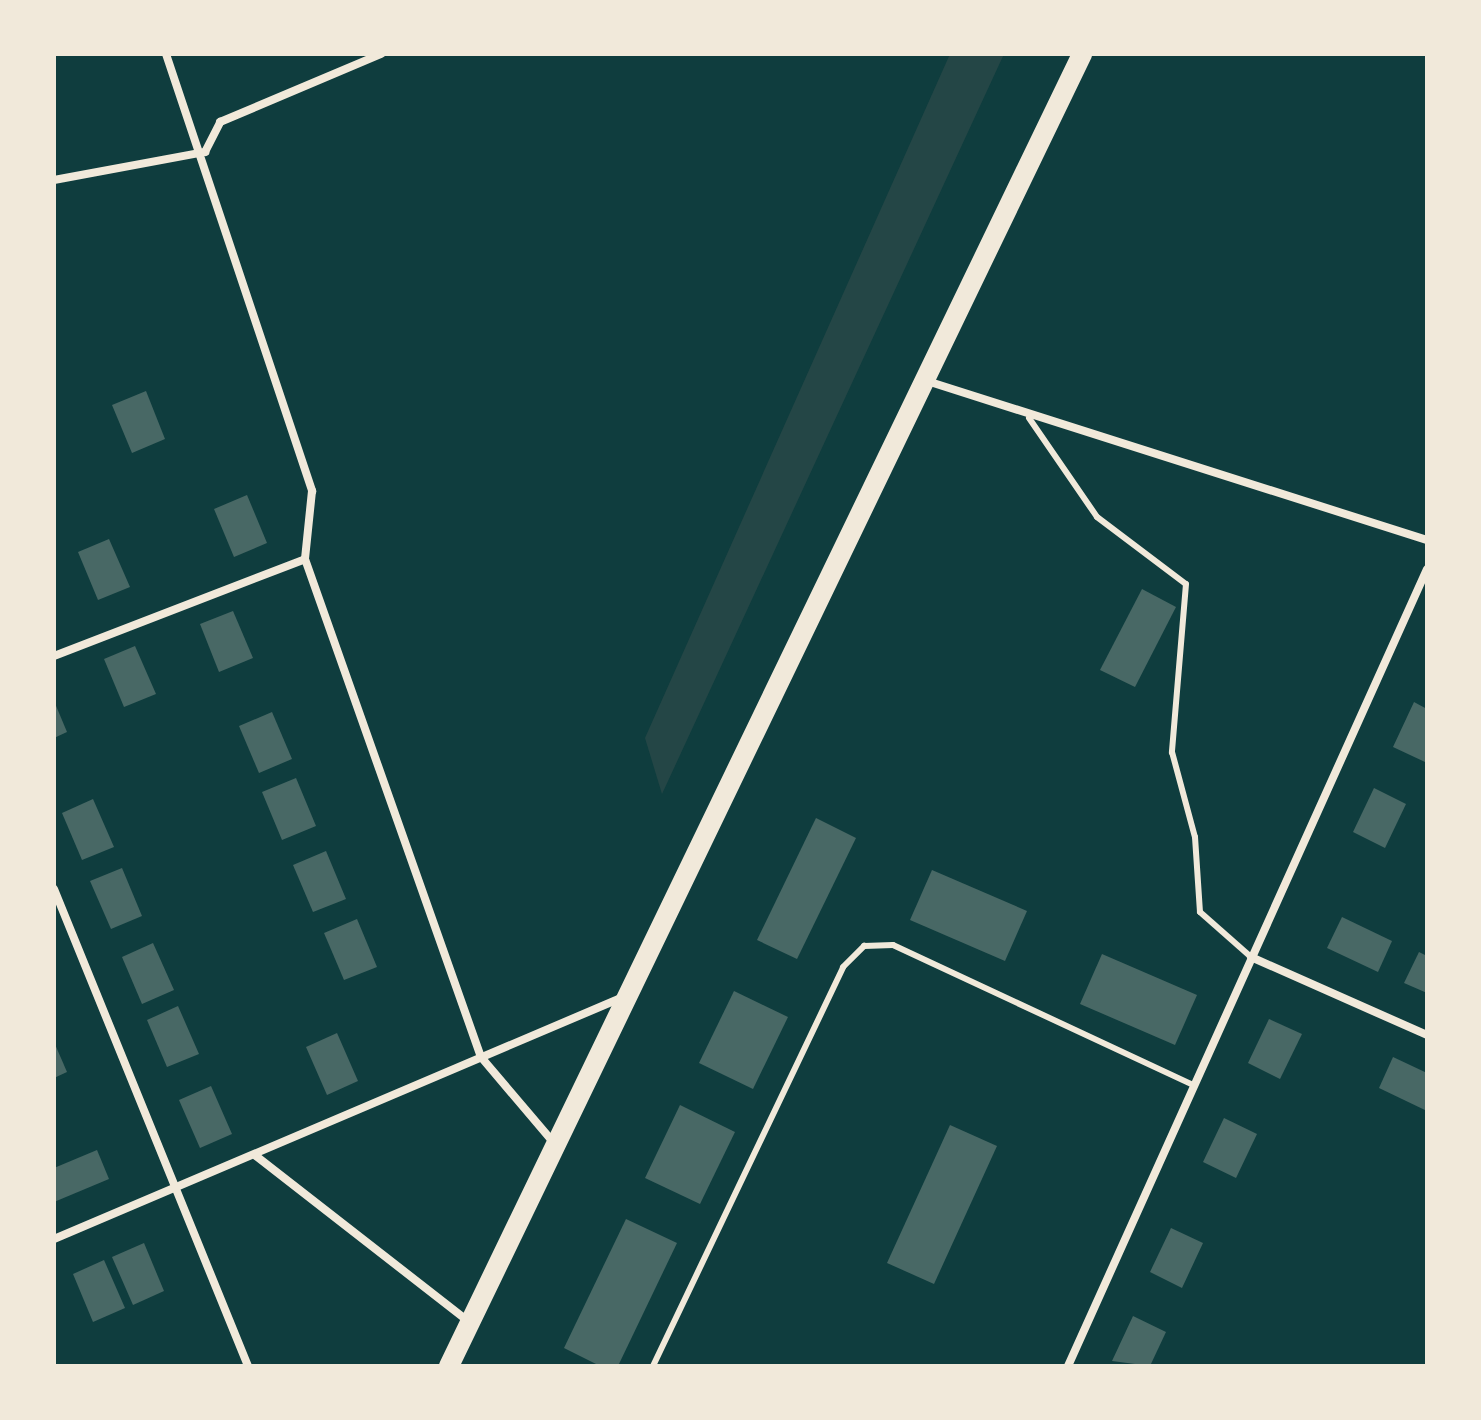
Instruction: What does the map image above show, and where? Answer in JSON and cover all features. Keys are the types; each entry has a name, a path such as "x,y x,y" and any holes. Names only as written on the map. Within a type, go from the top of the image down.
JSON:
{"main road":[{"path":"449,1366 1082,54"}],"street":[{"path":"166,54 205,152 312,491 305,559 481,1057 555,1143"},
{"path":"205,152 220,122 381,54"},
{"path":"54,180 205,152"},
{"path":"926,381 1029,418 1187,458 1427,540"},
{"path":"54,656 305,559"},
{"path":"1068,1366 1427,569"},
{"path":"54,889 248,1366"},
{"path":"1251,957 1427,1035"},
{"path":"54,1239 178,1190 630,995"},
{"path":"256,1156 469,1323"}],"lane":[{"path":"1029,418 1097,517 1186,584 1172,752 1195,837 1200,912 1251,957"},
{"path":"653,1366 843,967 864,946 893,945 1193,1085"}],"shaded area":[{"path":"950,54 1004,54 662,794 645,738"}],"building":[{"path":"146,391 165,439 132,453 112,405"},
{"path":"247,495 267,543 234,557 214,509"},
{"path":"109,539 130,587 98,600 78,552"},
{"path":"1142,589 1176,607 1135,687 1100,670"},
{"path":"233,611 253,658 219,672 200,624"},
{"path":"135,646 156,694 124,707 104,659"},
{"path":"54,701 67,732 54,738"},
{"path":"1414,702 1427,709 1425,762 1393,747"},
{"path":"272,712 292,759 259,773 239,726"},
{"path":"296,778 316,826 282,840 262,792"},
{"path":"1374,788 1406,804 1385,848 1353,832"},
{"path":"93,799 114,847 82,860 62,813"},
{"path":"816,818 856,838 797,959 757,940"},
{"path":"326,851 346,899 313,912 293,865"},
{"path":"122,868 142,916 111,929 90,881"},
{"path":"932,870 1027,911 1005,961 910,920"},
{"path":"1342,917 1392,941 1378,972 1327,948"},
{"path":"357,919 377,967 344,980 324,933"},
{"path":"153,943 174,990 142,1004 122,957"},
{"path":"1419,952 1427,956 1427,993 1404,983"},
{"path":"1102,954 1197,995 1175,1045 1080,1004"},
{"path":"734,991 788,1017 753,1089 699,1063"},
{"path":"178,1006 199,1054 167,1067 147,1020"},
{"path":"1269,1019 1302,1034 1280,1079 1248,1063"},
{"path":"337,1033 358,1081 327,1095 306,1047"},
{"path":"54,1042 67,1072 54,1078"},
{"path":"1393,1057 1427,1073 1427,1111 1379,1088"},
{"path":"211,1086 232,1134 200,1148 179,1100"},
{"path":"680,1105 735,1132 700,1204 645,1178"},
{"path":"1224,1118 1257,1134 1236,1178 1203,1162"},
{"path":"950,1125 997,1146 934,1284 887,1263"},
{"path":"97,1150 109,1179 54,1202 54,1168"},
{"path":"626,1219 677,1243 618,1366 600,1366 564,1348"},
{"path":"1171,1228 1203,1243 1182,1288 1150,1272"},
{"path":"144,1243 164,1291 133,1305 112,1257"},
{"path":"104,1260 125,1308 93,1322 73,1274"},
{"path":"1133,1316 1166,1332 1150,1366 1112,1361"}]}
